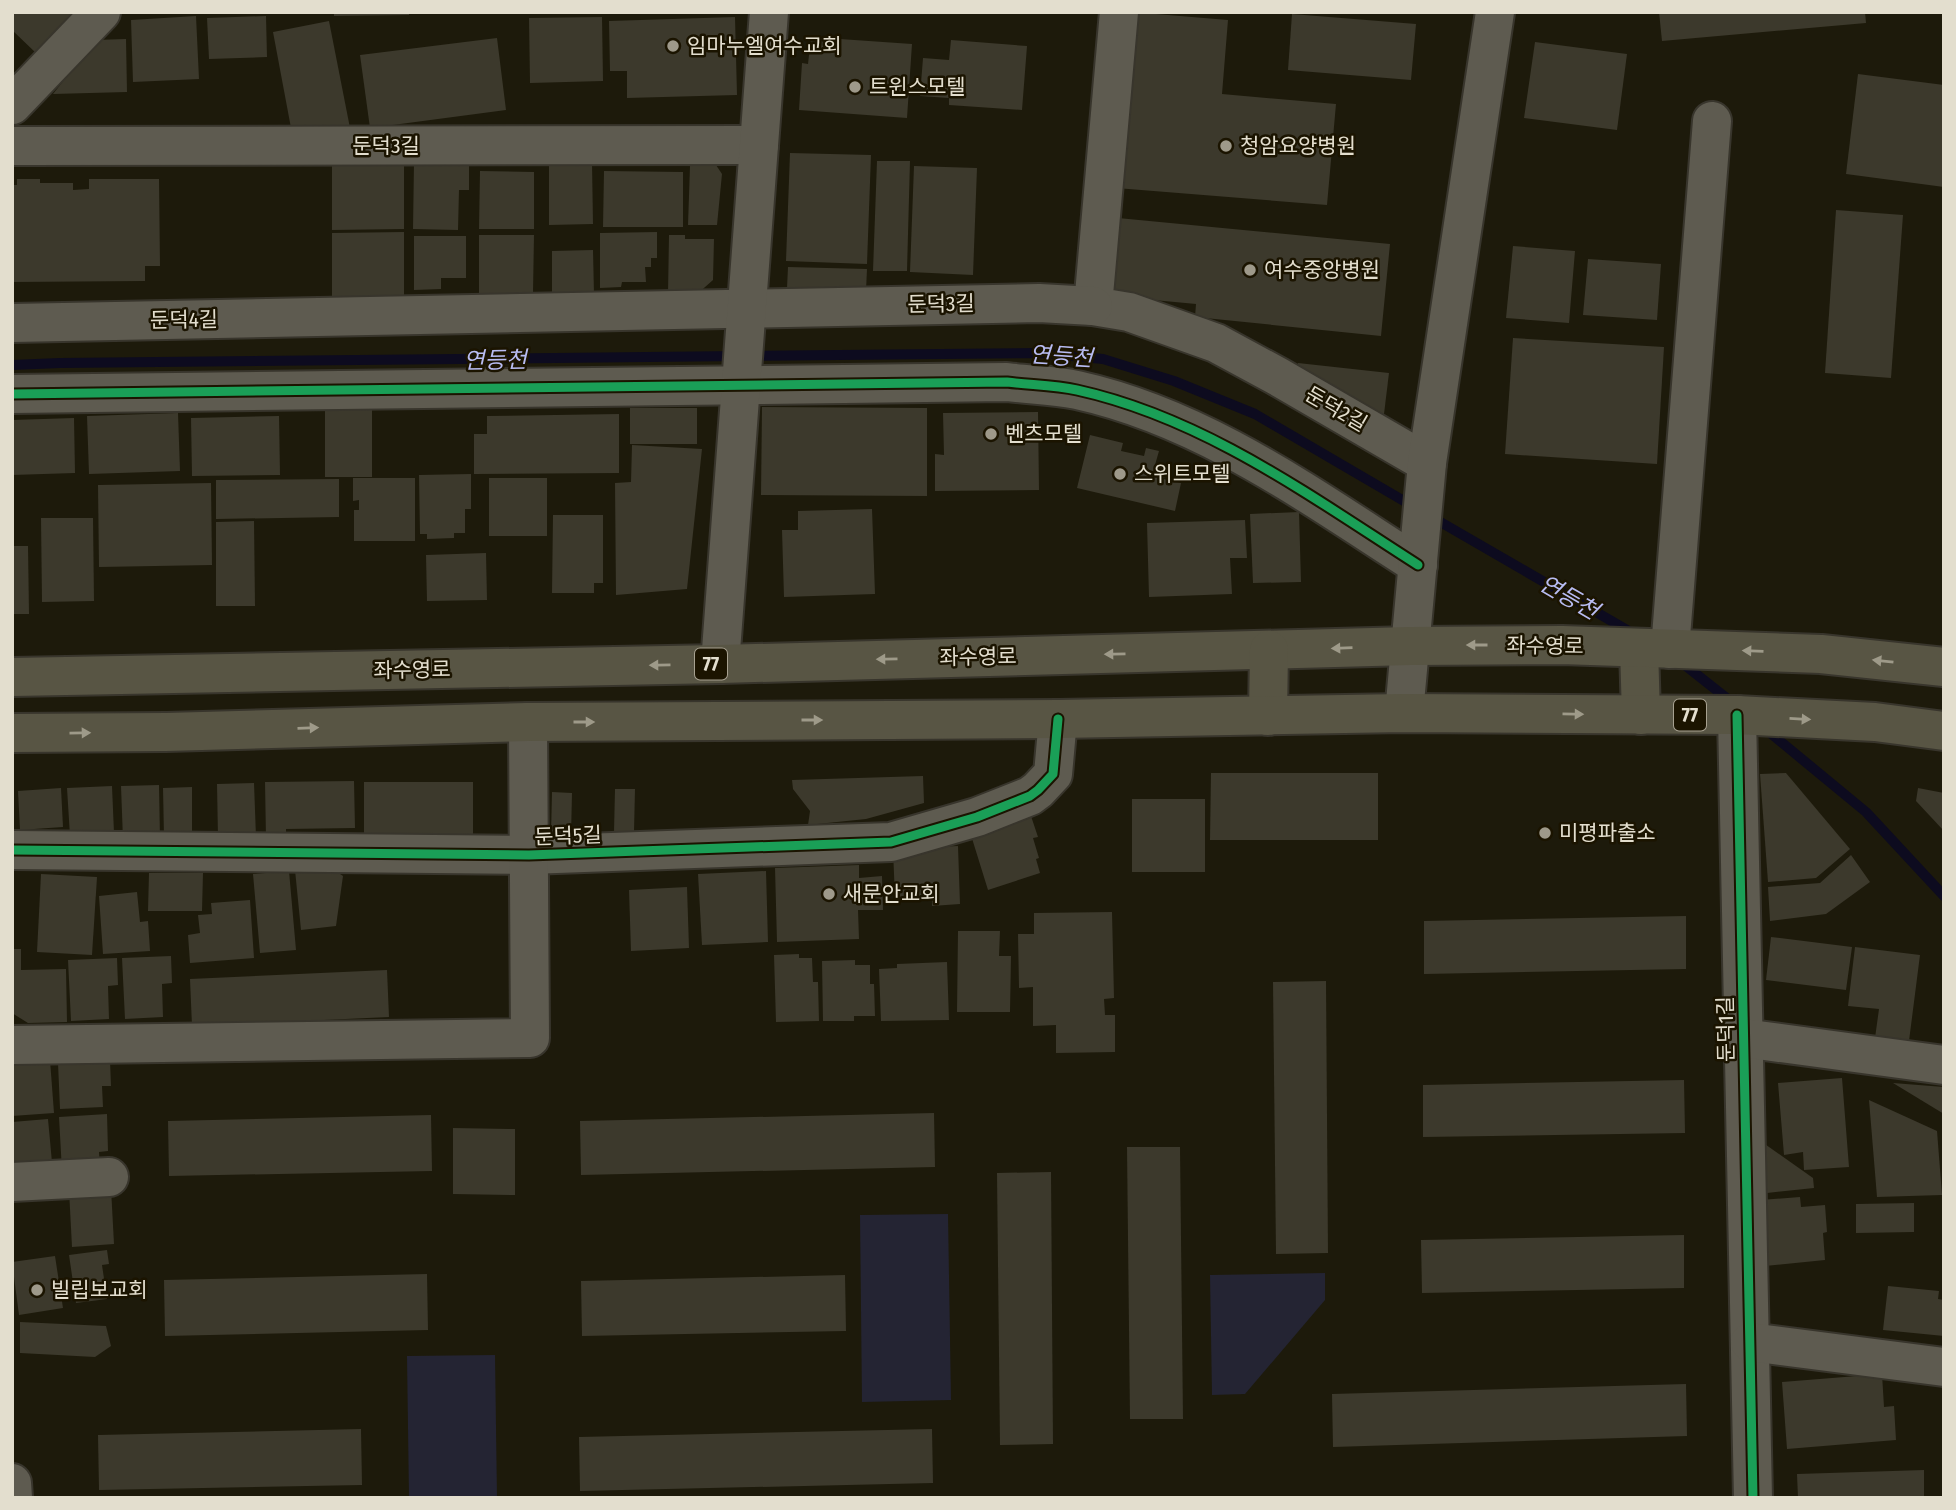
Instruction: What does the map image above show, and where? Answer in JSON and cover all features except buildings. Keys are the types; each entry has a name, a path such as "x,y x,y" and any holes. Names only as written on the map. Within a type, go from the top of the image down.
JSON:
{"main road":[{"name":"좌수영로","path":"12,677 720,664 1410,646 1562,645 1821,654 1944,667"},
{"path":"1641,715 1655,648"},
{"path":"1268,716 1269,650"},
{"path":"166,675 166,732"},
{"name":"77","path":"12,733 166,732 527,722 1058,719 1404,713 1737,715 1875,722 1944,731"}],"street":[{"path":"12,105 101,12"},
{"path":"720,664 769,12"},
{"path":"1093,306 1119,12"},
{"path":"1404,713 1427,463 1495,12"},
{"path":"1655,648 1712,121"},
{"name":"둔덕3길","path":"12,146 759,145"},
{"name":"둔덕3길","path":"355,317 747,307 1039,303 1093,306"},
{"name":"둔덕2길","path":"1093,306 1129,312 1216,343 1427,463"},
{"name":"둔덕4길","path":"12,323 355,317"},
{"path":"12,394 1007,382 1075,390 1127,404 1177,422 1227,446 1289,482 1418,565"},
{"name":"둔덕1길","path":"1737,715 1753,1498"},
{"name":"둔덕5길","path":"12,850 529,855 891,842 977,817 1020,801 1038,790 1053,774 1058,719"},
{"name":"둔덕5길","path":"12,1045 530,1038 527,722"},
{"name":"둔덕1길","path":"1743,1038 1944,1065"},
{"path":"12,1182 109,1177"},
{"path":"1750,1342 1944,1367"},
{"path":"12,1483 13,1498"}],"shaded area":[{"path":"948,1214 951,1400 862,1402 860,1215"},
{"path":"1325,1273 1325,1300 1245,1394 1212,1395 1210,1275"},
{"path":"495,1355 497,1498 409,1498 407,1356"}],"waterway":[{"name":"연등천","path":"12,365 1041,353 1103,359 1174,381 1255,414 1416,508"},
{"name":"연등천","path":"1430,516 1634,634"},
{"name":"연등천","path":"1681,662 1734,704"},
{"name":"연등천","path":"1763,727 1866,812 1944,896"}],"cycle path":[{"path":"12,394 1007,382 1060,387 1124,403 1169,419 1212,439 1296,487 1418,565"},
{"path":"1737,715 1753,1498"},
{"path":"12,850 529,855 891,842 977,817 1030,796 1053,774 1058,719"}],"place":[{"name":"임마누엘여수교회","path":"673,46"},
{"name":"트윈스모텔","path":"855,87"},
{"name":"청암요양병원","path":"1226,146"},
{"name":"여수중앙병원","path":"1250,270"},
{"name":"벤츠모텔","path":"991,434"},
{"name":"스위트모텔","path":"1120,474"},
{"name":"미평파출소","path":"1545,833"},
{"name":"새문안교회","path":"829,894"},
{"name":"빌립보교회","path":"37,1290"}]}
